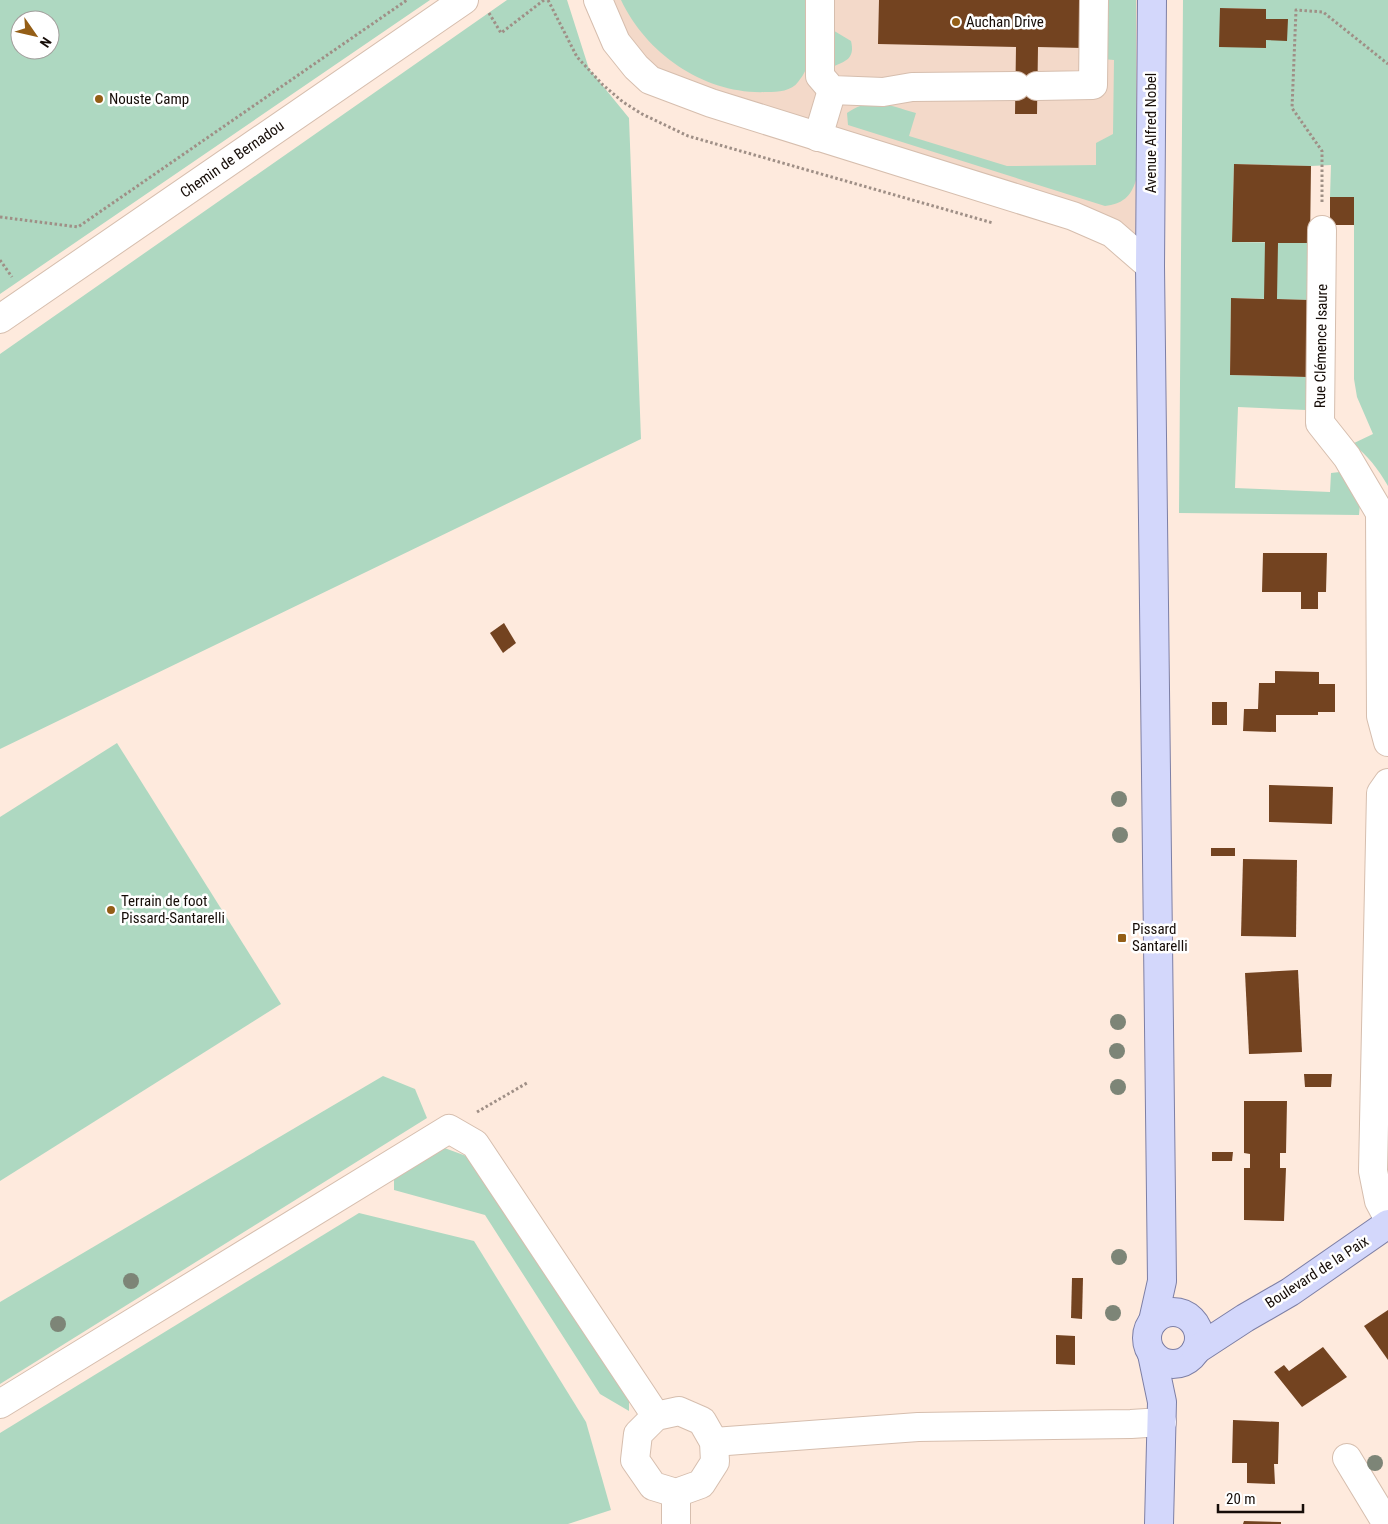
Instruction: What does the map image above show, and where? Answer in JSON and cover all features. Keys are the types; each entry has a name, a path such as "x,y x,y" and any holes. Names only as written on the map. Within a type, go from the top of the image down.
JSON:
{"main road":[{"name":"Avenue Alfred Nobel","path":"1152,0 1150,266 1162,1281 1175,1338"},
{"name":"Boulevard de la Paix","path":"1175,1338 1219,1320 1245,1318 1290,1292 1388,1224"},
{"path":"1159,1524 1162,1412 1175,1338"}],"street":[{"path":"598,0 616,42 636,67 650,80 711,103 1073,216 1112,233 1150,266"},
{"path":"820,0 820,76 832,90 883,92 912,88 1093,86 1094,0"},
{"name":"Chemin de Bernadou","path":"0,319 475,4"},
{"path":"818,137 832,90"},
{"name":"Rue Clémence Isaure","path":"1322,230 1320,423 1346,457 1380,513 1381,716 1388,742"},
{"path":"1388,783 1381,793 1373,1171 1379,1201 1388,1218"},
{"path":"0,1404 449,1129 475,1144 656,1416"},
{"path":"679,1411 702,1421 714,1442 715,1462 701,1484 676,1493 653,1486 635,1460 638,1434 656,1416 679,1411"},
{"path":"714,1442 918,1427 1122,1424 1162,1412"},
{"path":"1347,1458 1387,1524"},
{"path":"676,1493 676,1524"}],"path":[{"path":"0,217 78,227 407,0"},
{"path":"475,4 501,33 544,0"},
{"path":"1322,230 1322,151 1292,108 1296,10 1323,12 1388,64"},
{"path":"449,1129 527,1083"}],"shaded area":[{"path":"598,0 1152,0 1150,266 1112,233 650,80"}],"green space":[{"path":"0,0 430,0 0,294"},
{"path":"507,0 567,0 589,69 629,118 641,439 0,749 0,354"},
{"path":"621,0 808,0 806,22 807,59 805,70 795,85 776,92 744,91 722,87 701,79 681,68 663,54 646,38 632,20"},
{"path":"1104,0 1136,0 1136,180 1131,191 1121,201 1105,206 848,125 847,113 864,105 881,104 916,113 909,136 1007,166 1096,165 1096,143 1113,134 1114,60 1103,59"},
{"path":"1183,0 1388,0 1388,486 1372,463 1352,444 1373,434 1357,397 1354,379 1354,197 1330,197 1331,165 1234,164 1232,242 1310,243 1309,300 1231,298 1230,375 1307,377 1306,410 1238,407 1235,488 1330,492 1331,473 1340,472 1360,504 1359,515 1179,513","holes":["1221,8 1266,9 1266,19 1287,19 1287,40 1266,40"]},
{"path":"826,26 851,41 852,47 849,58 832,67"},
{"name":"Terrain de foot Pissard-Santarelli","path":"117,743 281,1004 0,1181 0,817"},
{"path":"383,1076 415,1089 427,1118 0,1384 0,1302"},
{"path":"439,1146 469,1157 629,1396 629,1411 600,1394 485,1215 394,1190 394,1179"},
{"path":"359,1213 474,1241 586,1422 611,1510 568,1524 0,1524 0,1433"}],"building":[{"name":"Auchan Drive","path":"879,0 1084,0 1083,48 1038,47 1037,114 1015,114 1016,47 878,44"},
{"path":"1220,8 1266,9 1266,19 1288,19 1287,41 1266,40 1266,48 1219,47"},
{"path":"1234,164 1311,166 1310,243 1278,243 1277,299 1309,300 1307,377 1230,375 1231,298 1264,299 1265,242 1232,242"},
{"path":"1330,197 1354,197 1354,225 1330,225"},
{"path":"1263,553 1327,553 1326,592 1318,592 1318,609 1301,609 1301,592 1262,592"},
{"path":"504,623 516,643 503,653 490,633"},
{"path":"1275,671 1319,672 1319,684 1335,684 1335,712 1318,712 1318,715 1276,715 1276,732 1243,731 1244,709 1258,709 1259,683 1275,683"},
{"path":"1212,702 1227,702 1227,725 1212,725"},
{"path":"1269,785 1333,787 1332,824 1269,822"},
{"path":"1211,848 1235,848 1235,856 1211,856"},
{"path":"1243,859 1297,860 1296,937 1241,936"},
{"path":"1298,970 1302,1052 1249,1054 1245,973"},
{"path":"1304,1074 1332,1074 1331,1087 1305,1087"},
{"path":"1244,1101 1287,1101 1286,1153 1280,1153 1280,1168 1286,1168 1284,1221 1244,1220 1244,1168 1250,1168 1250,1154 1244,1153"},
{"path":"1212,1152 1233,1152 1232,1161 1212,1161"},
{"path":"1072,1278 1083,1278 1082,1319 1071,1318"},
{"path":"1388,1310 1388,1360 1364,1326"},
{"path":"1056,1335 1075,1336 1075,1365 1056,1364"},
{"path":"1323,1347 1347,1377 1302,1407 1274,1372 1284,1365 1289,1371"},
{"path":"1233,1420 1279,1422 1278,1464 1274,1464 1275,1484 1247,1483 1247,1463 1232,1463"},
{"path":"1244,1521 1281,1522 1281,1524 1243,1524"}],"place":[{"name":"Auchan Drive","path":"956,22"},
{"name":"Nouste Camp","path":"99,99"},
{"name":"Terrain de foot Pissard-Santarelli","path":"111,910"},
{"name":"Pissard Santarelli","path":"1122,938"}]}
